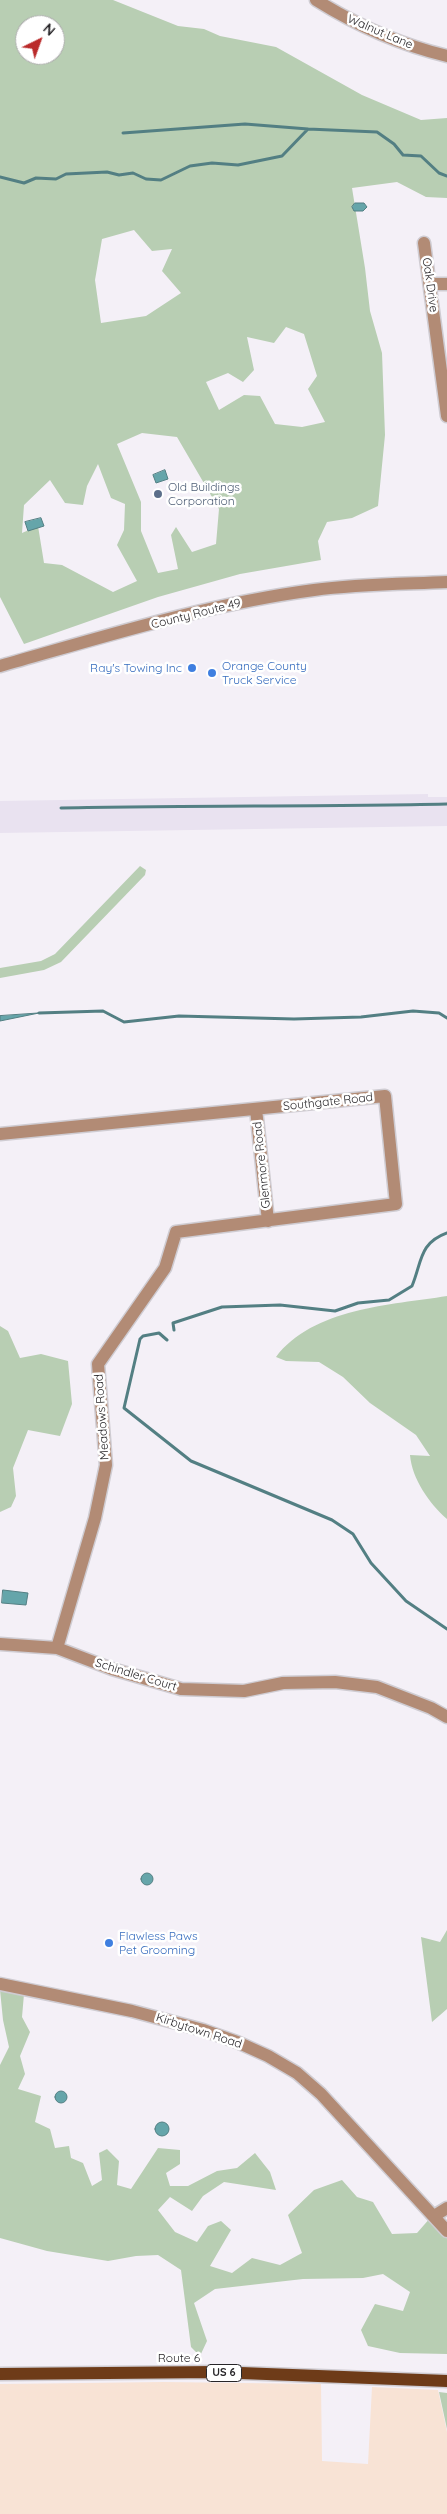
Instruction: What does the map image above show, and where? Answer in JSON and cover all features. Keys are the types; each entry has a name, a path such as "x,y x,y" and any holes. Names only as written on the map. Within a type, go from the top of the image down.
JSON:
{"main road":[{"name":"Route 6","path":"0,2374 225,2373 447,2381"}],"street":[{"name":"Walnut Lane","path":"316,0 338,14 376,32 447,56"},
{"name":"Oak Drive","path":"424,243 431,284 447,416"},
{"path":"431,284 447,284"},
{"name":"County Route 49","path":"0,666 228,605 315,590 447,582"},
{"name":"Southgate Road","path":"0,1134 385,1096 396,1204 176,1232"},
{"name":"Glenmore Road","path":"256,1109 268,1221"},
{"name":"Meadows Road","path":"57,1648 94,1518 106,1465 98,1364 165,1268 176,1232"},
{"name":"Schindler Court","path":"0,1644 57,1648 112,1669 181,1689 244,1691 284,1684 335,1682 376,1687 431,1708 447,1717"},
{"name":"Kirbytown Road","path":"0,1984 132,2011 220,2036 268,2056 297,2074 321,2094 447,2230"},
{"path":"434,2216 447,2208"}],"shaded area":[{"path":"428,794 428,797 447,797 447,826 0,833 0,801"},
{"path":"164,2382 321,2384 322,2461 368,2464 372,2387 438,2390 447,2432 447,2514 0,2514 0,2384"}],"green space":[{"path":"0,0 113,0 178,26 204,29 220,36 276,47 362,95 421,120 447,118 447,198 426,197 397,182 352,188 370,311 382,353 385,435 378,506 352,518 327,522 318,541 321,560 240,574 158,597 24,644 0,597","holes":["134,230 152,251 172,249 162,271 181,293 146,316 101,323 95,280 102,239","286,327 304,334 317,376 308,389 325,422 302,427 275,424 260,396 244,395 219,410 206,382 228,373 243,382 254,370 247,337 274,343","142,433 177,437 219,509 216,544 192,552 176,527 171,535 178,569 158,573 141,531 141,502 117,444","98,464 111,498 125,504 124,530 117,545 137,581 113,592 62,565 44,563 38,526 22,533 24,505 50,480 65,503 83,505 87,486"]},
{"path":"140,866 146,870 145,875 61,962 44,970 0,978 0,968 41,961 55,954"},
{"path":"447,1296 447,1519 422,1490 414,1473 410,1455 430,1456 416,1435 370,1403 343,1377 319,1362 286,1361 276,1357 292,1341 310,1328 332,1319 378,1306"},
{"path":"0,1326 8,1331 20,1358 41,1354 68,1361 72,1404 60,1436 28,1430 13,1468 16,1496 11,1507 0,1512"},
{"path":"447,1930 447,2009 432,2022 421,1937 440,1942"},
{"path":"0,1990 24,1994 22,2017 30,2032 20,2056 25,2074 18,2089 41,2096 35,2122 50,2129 55,2148 69,2146 71,2158 83,2163 92,2186 102,2180 99,2153 107,2149 119,2161 117,2185 131,2189 158,2148 180,2150 180,2164 166,2173 170,2186 188,2186 217,2171 237,2168 255,2153 270,2172 276,2190 224,2182 203,2196 192,2211 170,2197 158,2210 175,2232 197,2242 208,2226 221,2221 231,2230 210,2266 232,2273 252,2258 280,2265 302,2253 288,2215 314,2190 342,2180 357,2197 373,2202 392,2234 417,2233 431,2217 447,2236 447,2354 400,2353 368,2346 361,2330 375,2304 403,2311 410,2292 383,2274 363,2278 303,2279 215,2289 194,2303 207,2341 200,2356 191,2347 181,2270 158,2255 136,2256 108,2261 47,2251 0,2238 0,2065 9,2047 3,2020"},
{"path":"439,2392 447,2393 447,2429"}],"water":[{"path":"355,203 364,203 367,207 363,211 354,211 352,207"},
{"path":"165,470 168,479 156,483 153,475"},
{"path":"41,518 44,526 28,531 25,522"},
{"path":"39,1013 0,1021 0,1016"},
{"path":"3,1590 28,1593 26,1605 2,1603"},
{"path":"145,1873 149,1873 153,1879 149,1885 145,1885 141,1881 141,1877"},
{"path":"61,2091 67,2097 61,2103 55,2097"},
{"path":"162,2122 167,2124 169,2129 167,2134 162,2136 157,2134 155,2129 157,2124"}],"waterway":[{"path":"123,133 245,124 308,129"},
{"path":"0,177 24,183 36,178 56,179 66,174 107,172 119,175 133,173 146,179 161,180 190,166 212,163 238,165 282,156 308,129 377,132 394,144 403,155 421,156 439,173 447,176"},
{"path":"61,808 447,804"},
{"path":"39,1013 103,1011 124,1022 179,1016 294,1019 361,1017 413,1011 439,1013 447,1018"},
{"path":"174,1330 173,1323 222,1307 280,1305 335,1311 358,1303 389,1300 412,1286 426,1248 431,1242 447,1233"},
{"path":"167,1340 159,1333 143,1336 140,1339 124,1408 191,1461 332,1520 353,1534 371,1563 406,1601 447,1629"}],"place":[{"name":"Old Buildings Corporation","path":"158,494"},
{"name":"Ray's Towing Inc","path":"192,668"},
{"name":"Orange County Truck Service","path":"212,673"},
{"name":"Flawless Paws Pet Grooming","path":"109,1943"}]}
